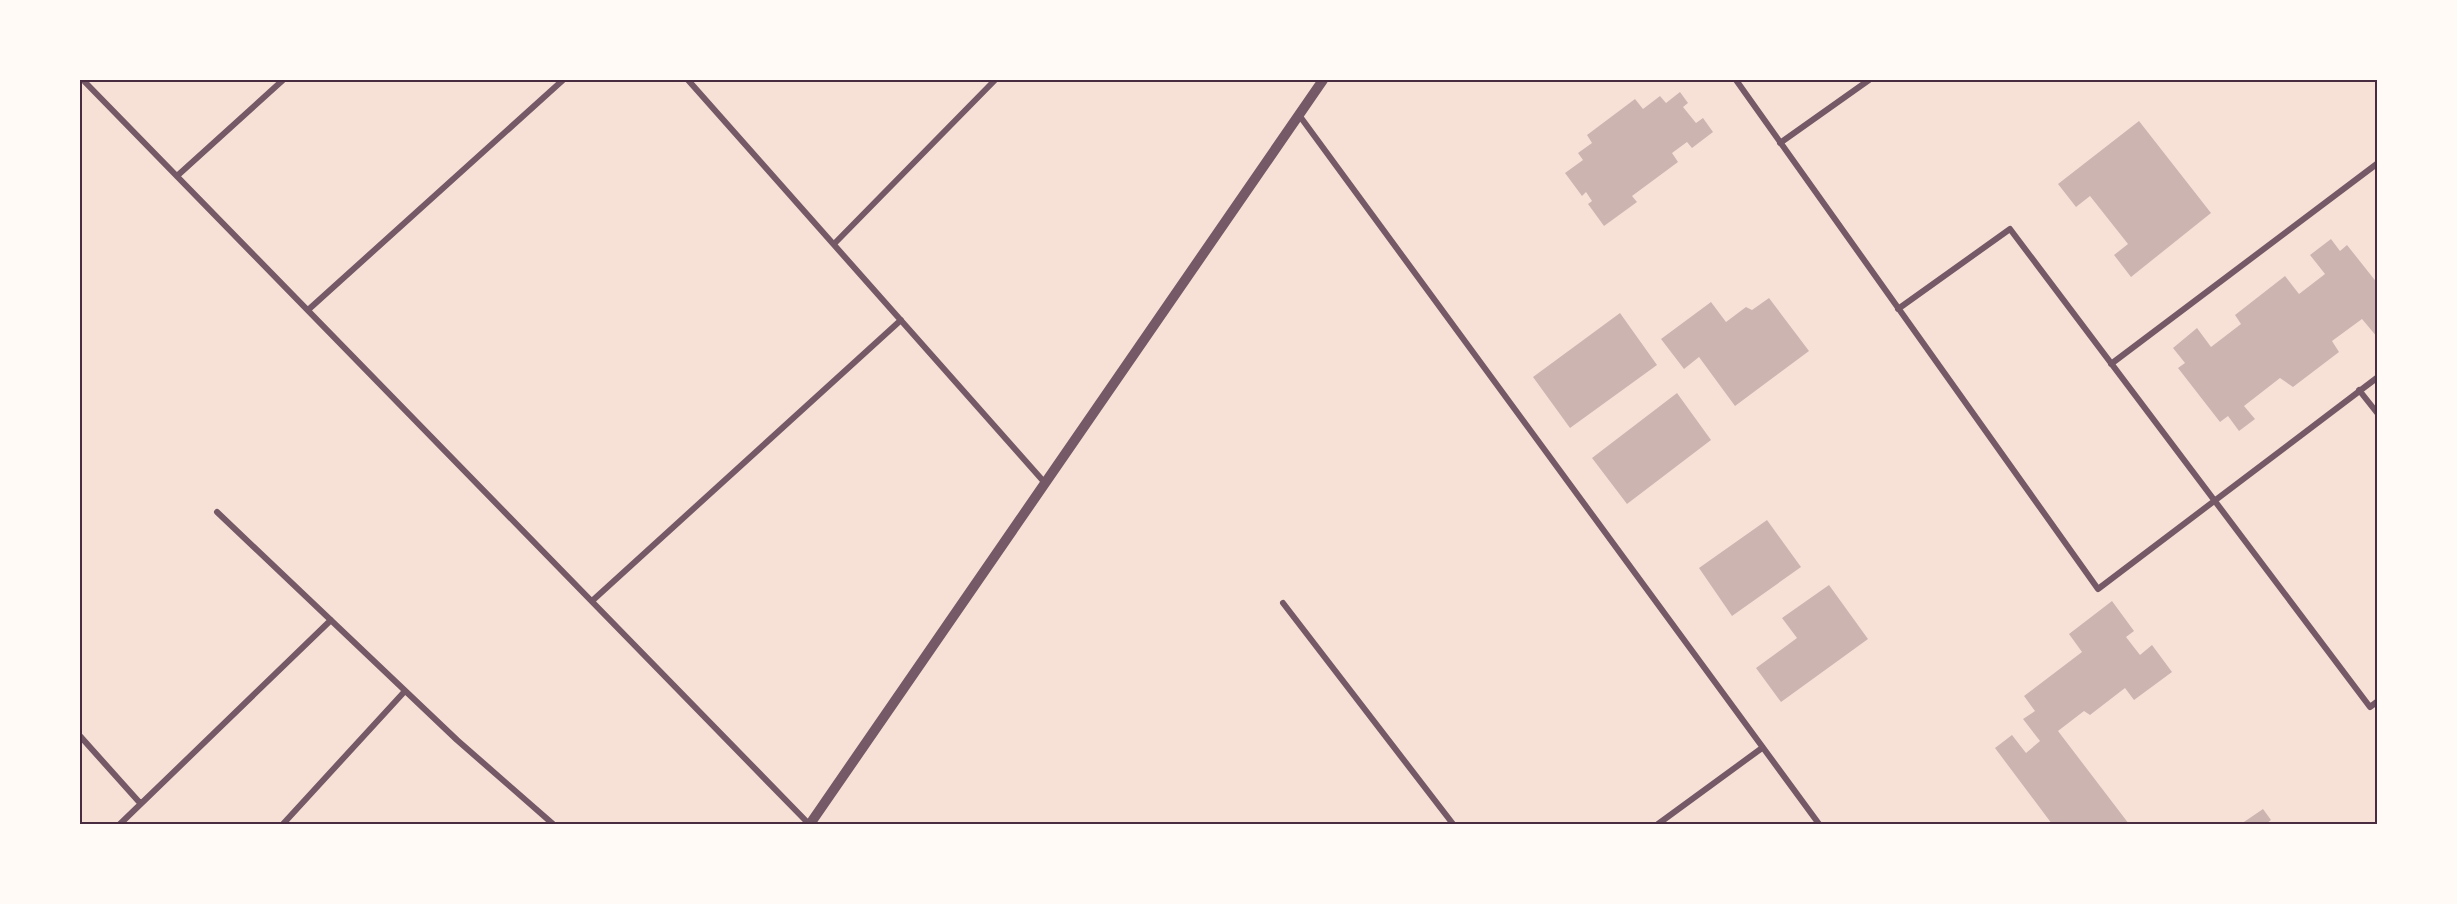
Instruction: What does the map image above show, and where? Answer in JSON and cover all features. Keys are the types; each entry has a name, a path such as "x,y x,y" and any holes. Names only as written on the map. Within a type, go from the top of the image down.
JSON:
{"street":[{"path":"83,80 809,825 1323,80"},
{"path":"177,176 283,80"},
{"path":"308,310 563,80"},
{"path":"688,80 1045,483"},
{"path":"834,244 995,80"},
{"path":"1736,80 2098,589 2378,377"},
{"path":"1780,143 1869,80"},
{"path":"1299,116 1819,825"},
{"path":"2111,364 2378,164"},
{"path":"1899,309 2010,229 2370,707 2378,701"},
{"path":"592,601 901,320"},
{"path":"2359,390 2378,414"},
{"path":"217,512 405,691 553,825"},
{"path":"1282,603 1453,825"},
{"path":"120,825 140,803 331,620"},
{"path":"283,825 405,691"},
{"path":"80,736 140,803"},
{"path":"1658,825 1762,748"}],"building":[{"path":"1680,92 1688,103 1683,107 1696,123 1703,118 1713,132 1692,148 1687,142 1672,153 1678,162 1632,196 1637,202 1604,226 1588,204 1592,201 1586,192 1582,196 1565,173 1583,160 1578,153 1592,143 1587,135 1635,99 1643,109 1660,96 1666,103"},
{"path":"2139,121 2211,213 2131,277 2114,255 2128,244 2090,196 2076,207 2058,184"},
{"path":"2331,239 2340,251 2347,245 2378,284 2378,338 2362,319 2332,341 2339,352 2293,387 2280,378 2244,406 2255,419 2239,431 2228,416 2220,422 2178,368 2185,363 2173,348 2197,328 2211,347 2241,324 2235,315 2285,276 2299,294 2325,274 2310,255"},
{"path":"1769,298 1809,351 1735,406 1699,357 1684,369 1661,339 1711,302 1726,322 1746,307 1752,310"},
{"path":"1620,313 1657,365 1570,428 1533,377"},
{"path":"1677,393 1711,440 1627,504 1592,458"},
{"path":"1767,520 1801,567 1732,616 1699,568"},
{"path":"1829,585 1868,639 1781,702 1756,668 1797,638 1782,618"},
{"path":"2112,601 2134,631 2126,637 2140,655 2152,645 2172,672 2134,700 2125,688 2090,715 2084,711 2058,731 2129,824 2052,824 1995,748 2012,735 2026,753 2040,741 2023,719 2035,711 2024,696 2082,652 2069,634"},
{"path":"2263,809 2271,820 2266,824 2241,824"}]}
